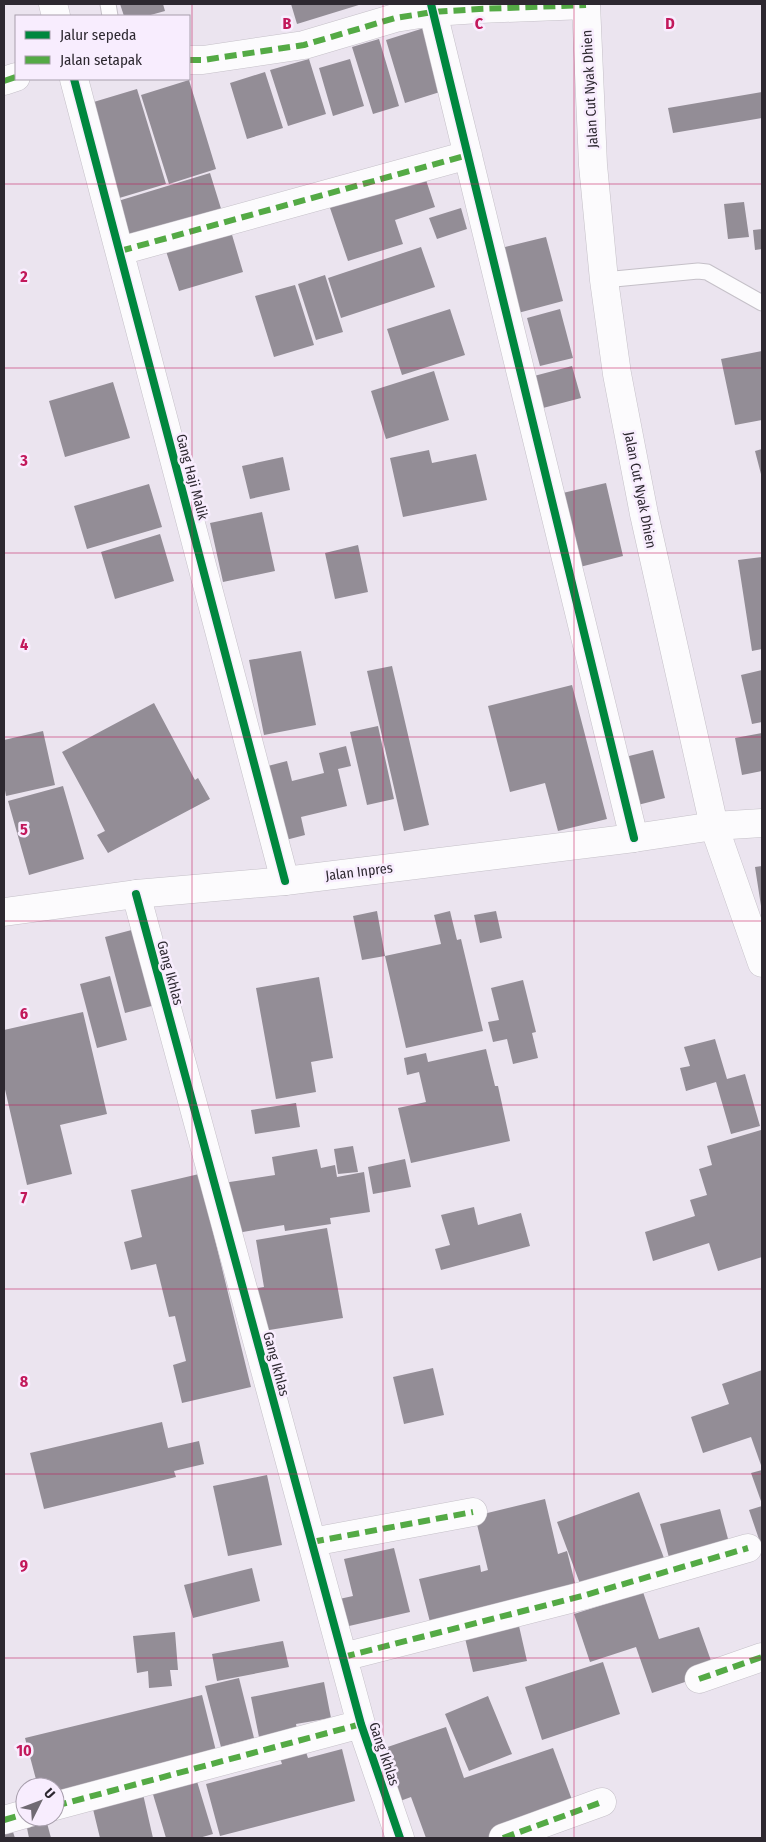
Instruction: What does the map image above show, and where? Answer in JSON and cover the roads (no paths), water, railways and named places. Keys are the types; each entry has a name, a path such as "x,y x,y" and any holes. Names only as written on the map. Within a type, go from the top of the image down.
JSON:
{"street":[{"path":"190,60 203,60 304,45 432,8 586,4"},
{"name":"Jalan Cut Nyak Dhien","path":"586,4 593,164 604,280 617,374 644,514 714,826 762,963"},
{"path":"432,8 634,838"},
{"name":"Gang Haji Malik","path":"74,80 285,881"},
{"path":"120,252 468,155"},
{"name":"Jalan Inpres","path":"5,908 285,881 634,838 714,826 762,823"},
{"name":"Gang Ikhlas","path":"136,894 361,1724 400,1838"},
{"path":"312,1542 473,1512"},
{"path":"343,1656 582,1596 748,1548"},
{"path":"699,1679 762,1657"},
{"path":"65,1803 361,1724"},
{"path":"503,1838 602,1802"}],"lane":[{"path":"604,280 698,271 707,272 762,303"}]}
